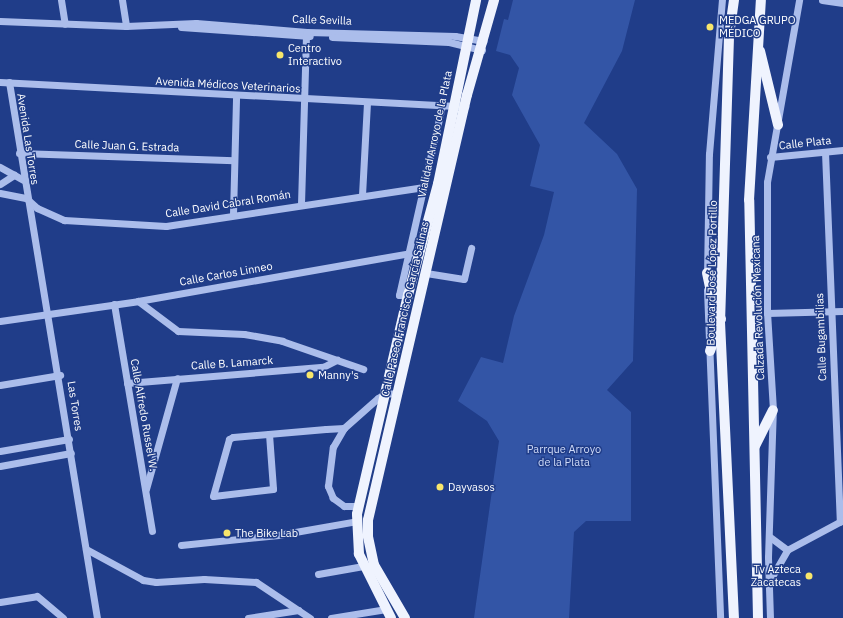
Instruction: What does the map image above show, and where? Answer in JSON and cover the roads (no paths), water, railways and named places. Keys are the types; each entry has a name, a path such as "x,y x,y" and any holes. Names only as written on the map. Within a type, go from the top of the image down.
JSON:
{"main road":[{"name":"Vialidad Arroyo de la Plata","path":"389,614 363,566 357,522 359,506 454,105 476,0"},
{"name":"Calle Paseo Francisco García Salinas","path":"405,618 374,565 368,536 397,394 465,106 483,46 494,0"},
{"name":"Boulevard José López Portillo","path":"734,0 729,37 721,321 734,618"},
{"path":"758,618 749,200 756,31 761,0"},
{"path":"756,31 778,125"},
{"path":"707,273 714,307 721,321 710,351"},
{"path":"754,447 773,410"}],"street":[{"path":"61,0 65,24"},
{"path":"122,0 126,26"},
{"path":"720,618 707,273 709,154 722,0"},
{"name":"Calzada Revolución Mexicana","path":"770,618 769,581 773,410 767,312 766,182 770,157 778,125 799,0"},
{"path":"822,0 843,3"},
{"name":"Calle Sevilla","path":"0,22 177,26 194,30 466,42 483,46"},
{"path":"302,204 303,100 306,34"},
{"name":"Avenida Médicos Veterinarios","path":"0,82 236,97 465,106"},
{"name":"Avenida Las Torres","path":"9,82 26,198"},
{"path":"233,214 236,97"},
{"path":"362,195 367,102"},
{"path":"408,295 399,295 410,253 442,105"},
{"name":"Calle Plata","path":"770,157 843,150"},
{"name":"Calle Bugambilias","path":"825,152 841,521"},
{"name":"Calle Juan G. Estrada","path":"19,154 234,160"},
{"path":"0,167 23,180"},
{"path":"0,184 14,175"},
{"name":"Calle David Cabral Román","path":"26,198 37,208 64,220 166,226 233,214 424,187"},
{"path":"0,193 26,198"},
{"name":"Las Torres","path":"26,198 46,314 60,376 97,618"},
{"path":"426,273 464,279 471,248"},
{"name":"Calle Carlos Linneo","path":"0,321 138,301 410,253"},
{"path":"138,301 178,331 252,336 337,360 363,369"},
{"name":"Calle Alfredo Russel W.","path":"114,304 152,531"},
{"path":"767,312 843,311"},
{"name":"Calle B. Lamarck","path":"127,383 323,367 337,360"},
{"path":"0,385 60,376"},
{"path":"146,490 177,378"},
{"path":"359,506 344,506 333,498 328,486 333,447 344,428 386,393 397,394"},
{"path":"269,434 273,488 213,496 230,439 269,434 344,428"},
{"path":"0,451 69,439"},
{"path":"0,466 71,453"},
{"path":"769,581 787,550 841,521"},
{"path":"181,545 278,535 357,522"},
{"path":"770,537 787,550"},
{"path":"86,549 143,580 156,582 204,579 256,582 310,618"},
{"path":"318,574 363,566"},
{"path":"0,602 37,596 63,618"},
{"path":"248,618 298,610"},
{"path":"331,618 389,614"}],"place":[{"name":"MEDGA GRUPO MÉDICO","path":"710,27"},
{"name":"Centro Interactivo","path":"280,55"},
{"name":"Manny's","path":"310,375"},
{"name":"Dayvasos","path":"440,487"},
{"name":"The Bike Lab","path":"227,533"},
{"name":"Tv Azteca Zacatecas","path":"809,576"}],"park label":[{"name":"Parrque Arroyo de la Plata","path":"564,456"}]}
